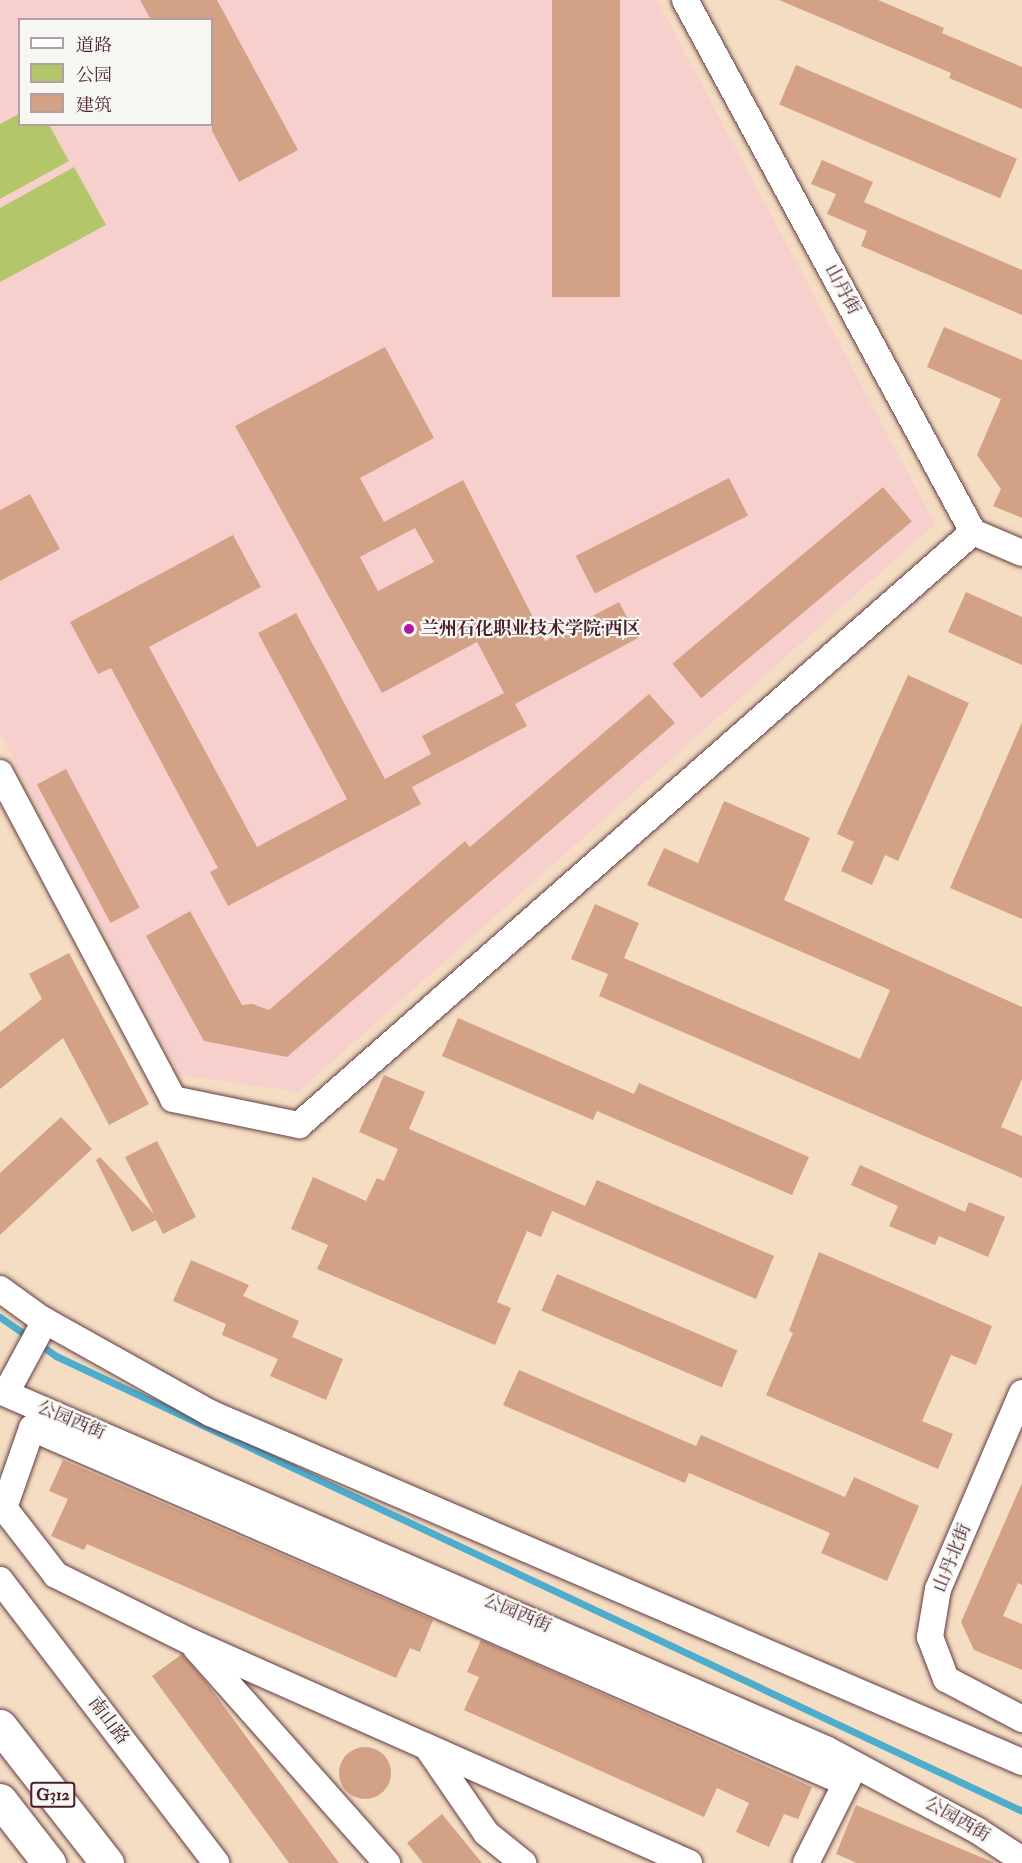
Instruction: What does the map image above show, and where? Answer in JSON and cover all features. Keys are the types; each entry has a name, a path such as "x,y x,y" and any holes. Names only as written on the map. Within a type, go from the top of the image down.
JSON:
{"highway":[{"name":"G312","path":"0,1726 107,1863"},
{"name":"G312","path":"0,1800 49,1863"}],"street":[{"name":"山丹街","path":"685,0 973,532"},
{"path":"0,773 173,1099 299,1125 973,532 1022,553"},
{"path":"0,1289 42,1327 210,1413 1022,1762"},
{"path":"8,1385 42,1327"},
{"name":"公园西街","path":"8,1385 978,1831 1022,1860"},
{"name":"山丹北街","path":"1022,1393 938,1589 930,1637 946,1679 1022,1719"},
{"path":"689,1863 191,1642 56,1575 4,1508 32,1428 851,1773 806,1863"},
{"name":"南山路","path":"0,1580 216,1863"},
{"path":"191,1642 387,1863"},
{"path":"427,1746 486,1833 523,1863"}],"shaded area":[{"name":"兰州石化职业技术学院·西区","path":"0,0 657,0 935,524 298,1092 180,1075 0,734"}],"green space":[{"path":"18,115 18,126 50,126 69,161 0,199 0,124"},
{"path":"74,167 106,225 0,282 0,208"}],"building":[{"path":"140,0 217,0 298,150 239,182 212,131 213,18 150,18"},
{"path":"552,0 620,0 620,297 552,297"},
{"path":"779,0 878,0 944,28 942,33 1022,67 1022,109 949,78 951,73"},
{"path":"796,65 1017,159 1000,198 779,105"},
{"path":"822,160 873,182 864,202 1022,270 1022,315 861,246 867,231 827,214 836,194 811,184"},
{"path":"944,327 1022,360 1022,518 993,506 1001,489 977,455 1001,399 927,367"},
{"path":"385,347 434,438 360,478 384,522 463,480 545,641 619,602 638,638 515,704 527,726 412,787 421,804 228,906 210,872 218,868 111,668 98,674 70,622 233,535 261,587 149,647 257,847 347,799 258,633 296,613 385,779 431,754 422,736 504,693 477,642 382,693 235,426","holes":["415,528 434,562 378,591 360,557"]},
{"path":"729,478 748,515 595,594 576,556"},
{"path":"883,487 912,521 701,698 672,664"},
{"path":"30,494 60,549 0,581 0,510"},
{"path":"966,592 1022,617 1022,665 948,632"},
{"path":"908,675 969,703 898,861 885,855 872,885 841,871 854,842 837,834"},
{"path":"649,694 675,723 287,1057 204,1041 146,936 190,911 242,1005 253,1004 269,1010 465,841 470,847"},
{"path":"1022,722 1022,919 950,888"},
{"path":"66,769 140,908 111,923 37,784"},
{"path":"724,801 810,838 784,900 1022,1007 1022,1079 1001,1127 1022,1136 1022,1178 599,996 608,974 571,959 595,904 639,923 624,958 860,1059 890,990 647,885 664,848 698,863"},
{"path":"69,953 149,1104 109,1125 63,1038 0,1089 0,1032 42,999 29,974"},
{"path":"458,1018 634,1094 639,1083 809,1157 792,1195 597,1111 593,1120 442,1056"},
{"path":"384,1075 425,1092 409,1129 585,1206 597,1180 774,1256 756,1299 552,1211 541,1237 527,1231 497,1302 511,1308 495,1345 317,1269 328,1245 291,1229 313,1177 366,1201 377,1178 384,1181 398,1149 359,1132"},
{"path":"61,1117 92,1149 0,1235 0,1173"},
{"path":"157,1141 196,1217 163,1234 156,1220 132,1232 96,1160 100,1157 154,1214 125,1157"},
{"path":"860,1165 965,1212 969,1202 1005,1217 988,1257 939,1236 935,1245 889,1226 898,1206 851,1185"},
{"path":"819,1252 992,1326 976,1365 951,1355 922,1421 953,1434 938,1469 766,1395 793,1333 789,1331"},
{"path":"191,1260 249,1285 243,1296 299,1321 292,1337 343,1359 326,1400 270,1376 278,1359 222,1335 226,1324 173,1301"},
{"path":"557,1274 737,1351 722,1387 541,1311"},
{"path":"519,1370 696,1446 701,1435 845,1497 854,1477 919,1506 887,1581 821,1553 830,1533 689,1473 685,1483 503,1405"},
{"path":"63,1460 433,1620 420,1652 410,1648 396,1678 87,1544 84,1550 51,1536 68,1499 49,1491"},
{"path":"1022,1483 1022,1585 1018,1583 1003,1616 1022,1624 1022,1670 974,1650 961,1622"},
{"path":"481,1640 812,1787 798,1819 784,1814 769,1847 736,1832 749,1803 717,1788 704,1817 464,1710 479,1677 467,1672"},
{"path":"182,1654 206,1682 339,1863 289,1863 152,1676"},
{"path":"360,1747 370,1747 384,1754 391,1773 384,1792 370,1799 360,1799 350,1795 343,1788 339,1778 339,1768 343,1758 350,1751"},
{"path":"856,1805 995,1863 857,1863 836,1854"},
{"path":"442,1814 482,1863 423,1863 407,1843"}],"waterway":[{"path":"0,1317 30,1338"},
{"path":"39,1344 56,1356 1022,1811"}],"place":[{"name":"兰州石化职业技术学院·西区","path":"409,629"}]}
